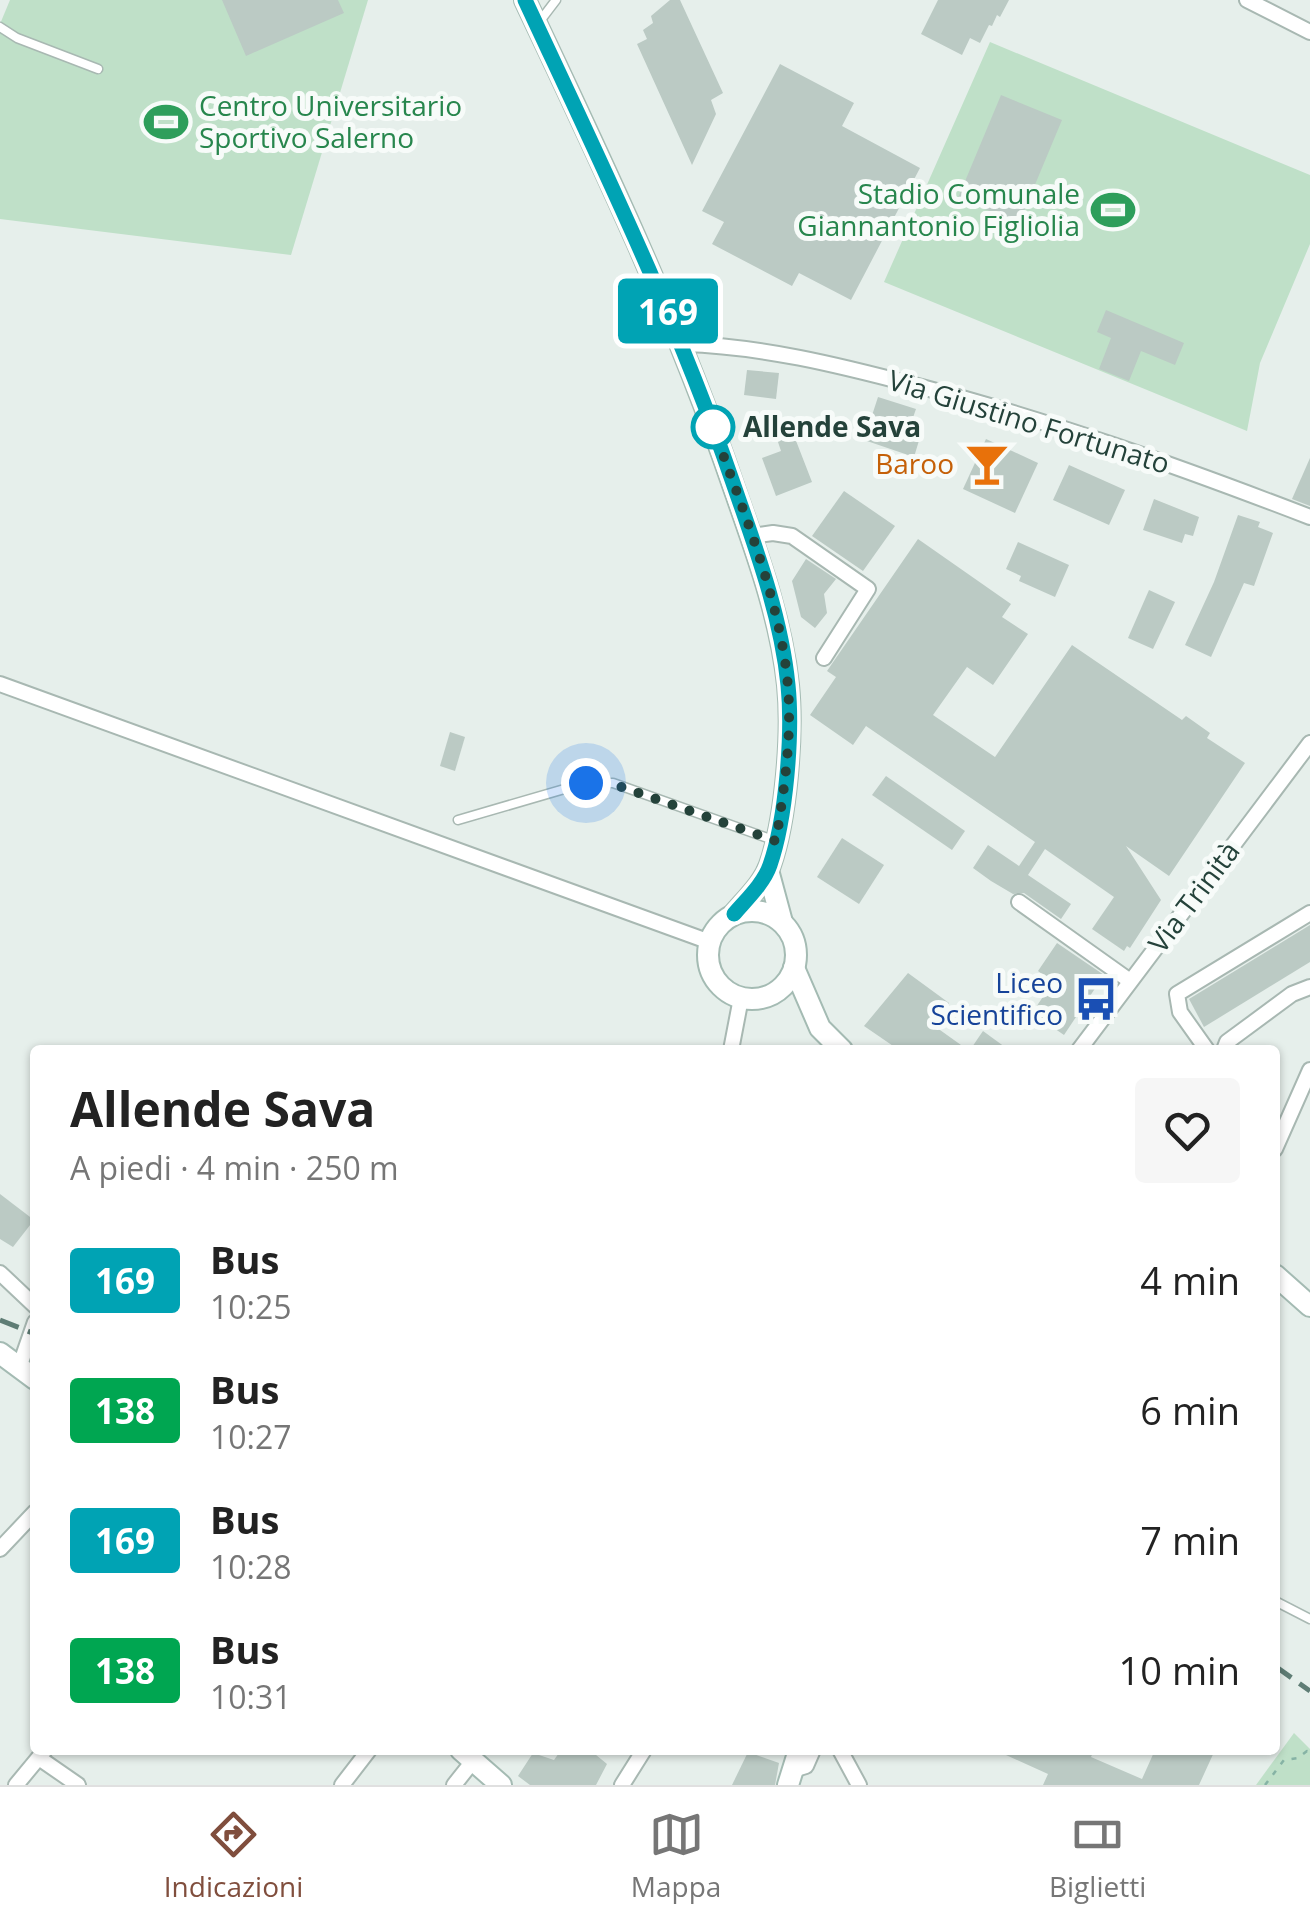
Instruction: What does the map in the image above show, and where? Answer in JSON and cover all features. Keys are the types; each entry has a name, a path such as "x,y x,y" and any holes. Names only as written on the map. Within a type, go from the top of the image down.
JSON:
{"street":[{"path":"525,0 683,344 751,536 777,626 788,686 786,775 776,841 768,870 734,914 715,930 710,942 710,970 728,992 755,999 779,990 794,968"},
{"path":"1247,0 1310,32"},
{"name":"Via Giustino Fortunato","path":"683,344 728,345 794,356 994,406 1310,517"},
{"path":"751,536 792,536 868,589 824,658"},
{"path":"0,684 710,942"},
{"name":"Via Trinità","path":"1083,1045 1310,744"},
{"path":"768,870 782,922 795,944 794,968 820,1028 837,1045"},
{"path":"1019,902 1130,981"},
{"path":"734,914 759,911 782,922"},
{"path":"1203,1045 1180,1012 1177,994 1310,913"},
{"path":"1226,1045 1292,994 1310,986"},
{"path":"732,1045 741,998"},
{"path":"1280,1138 1310,1070"},
{"path":"0,1273 30,1301"},
{"path":"1280,1277 1306,1299"},
{"path":"0,1353 27,1372"},
{"path":"0,1550 30,1517"},
{"path":"16,1785 41,1755"},
{"path":"43,1755 78,1785"},
{"path":"342,1785 365,1755"},
{"path":"454,1785 467,1755 502,1785"},
{"path":"622,1785 641,1755"},
{"path":"843,1755 860,1785"}],"lane":[{"path":"536,24 556,0"},
{"path":"0,28 98,68"},
{"path":"458,820 586,783 613,784 776,841"},
{"path":"1280,1604 1310,1620"}],"path":[{"path":"1265,1785 1284,1760 1307,1751 1310,1754"}],"green space":[{"name":"Centro Universitario Sportivo Salerno","path":"10,0 368,0 291,255 0,219 0,24"},
{"name":"Stadio Comunale Giannantonio Figliolia","path":"990,42 1310,175 1310,244 1260,363 1247,431 884,282"},
{"path":"1294,1733 1310,1749 1310,1785 1256,1785"}],"building":[{"path":"222,0 338,0 344,13 246,56"},
{"path":"670,0 680,0 723,93 711,100 716,114 692,165 637,44 647,39 643,30 653,23 651,16"},
{"path":"938,0 1009,0 980,43 970,38 962,55 921,34"},
{"path":"780,64 854,103 842,126 920,168 851,300 799,273 792,286 712,244 724,222 702,211"},
{"path":"1001,95 1062,120 1019,223 958,198"},
{"path":"1106,310 1184,343 1175,365 1141,351 1129,381 1099,369 1111,338 1097,332"},
{"path":"747,370 779,373 776,399 744,395"},
{"path":"878,397 916,409 909,429 921,434 914,457 864,440"},
{"path":"793,433 812,482 776,496 762,458 781,451 777,439"},
{"path":"986,439 1038,463 1015,513 963,489"},
{"path":"1310,458 1310,506 1292,499"},
{"path":"1069,465 1125,490 1109,525 1053,500"},
{"path":"844,491 895,526 863,571 812,536"},
{"path":"1154,499 1199,517 1193,536 1185,534 1182,543 1143,530"},
{"path":"1238,515 1260,522 1258,527 1273,533 1254,586 1244,583 1211,657 1185,645 1214,582"},
{"path":"918,539 1011,604 1002,617 1028,634 993,685 967,667 933,715 995,757 1072,645 1182,720 1186,716 1210,733 1207,738 1245,763 1169,876 1126,846 1161,900 1130,948 1127,946 1124,951 1092,929 1114,897 1045,849 1028,875 1071,904 1061,919 1024,893 1013,894 991,881 973,868 988,845 1019,866 1035,842 866,726 853,745 810,715 836,677 827,671"},
{"path":"1018,542 1069,565 1055,597 1019,581 1021,576 1006,569"},
{"path":"806,559 836,579 824,594 827,613 815,628 801,617 792,581"},
{"path":"1149,590 1175,602 1153,649 1128,638"},
{"path":"450,732 465,737 455,771 440,766"},
{"path":"886,776 965,831 952,850 872,795"},
{"path":"842,838 884,865 859,904 817,877"},
{"path":"1310,925 1310,962 1204,1027 1189,999"},
{"path":"1057,943 1104,975 1064,1035 1032,1013 1053,982 1038,971"},
{"path":"908,973 949,1003 933,1025 961,1045 892,1045 864,1026"},
{"path":"983,1031 1002,1045 973,1045"},
{"path":"0,1194 30,1217 30,1225 13,1247 0,1239"},
{"path":"532,1755 554,1760 558,1755 596,1755 607,1764 596,1785 530,1785 518,1776"},
{"path":"747,1755 779,1763 775,1785 732,1785"},
{"path":"1006,1755 1092,1755 1142,1779 1153,1755 1213,1755 1199,1785 1043,1785 1048,1774"}],"railway":[{"path":"0,1320 30,1332"},
{"path":"1280,1670 1310,1691"}],"bus line":[{"name":"169","path":"525,0 683,344 751,536 777,626 788,686 786,775 768,870 734,914"}],"place":[{"name":"Centro Universitario Sportivo Salerno","path":"166,122"},
{"name":"Stadio Comunale Giannantonio Figliolia","path":"1113,210"},
{"name":"Allende Sava","path":"713,427"},
{"name":"Baroo","path":"987,464"},
{"name":"Liceo Scientifico","path":"1096,999"}],"route":[{"path":"586,783 613,784 776,841 786,775 788,686 777,626 751,536 713,427"}]}
